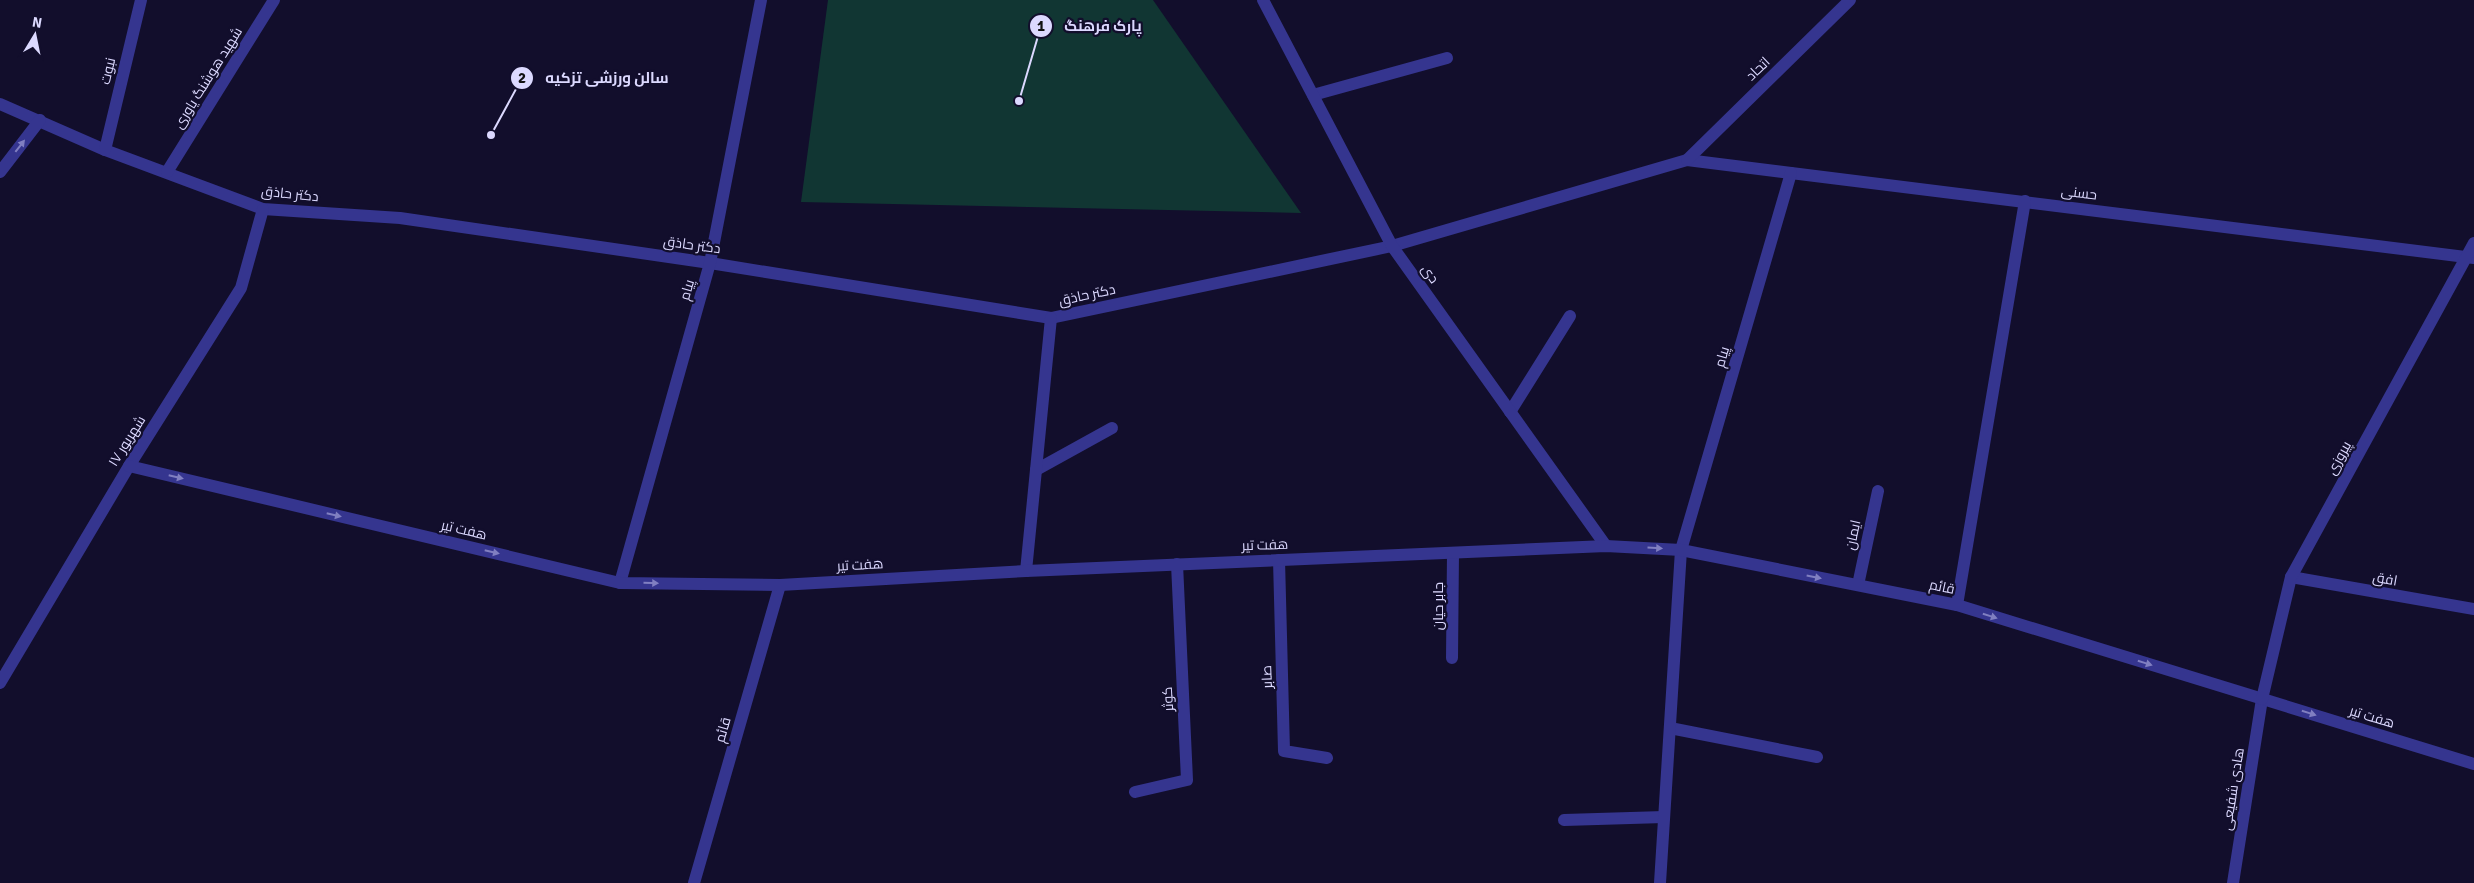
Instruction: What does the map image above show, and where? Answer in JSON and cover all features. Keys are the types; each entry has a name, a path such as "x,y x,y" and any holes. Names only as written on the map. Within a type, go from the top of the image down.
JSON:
{"street":[{"name":"نبوت","path":"105,150 140,0"},
{"name":"شهید هوشنگ یاوری","path":"167,172 274,0"},
{"name":"پیام","path":"620,583 710,263 761,0"},
{"name":"دی","path":"1263,0 1392,246 1606,546"},
{"name":"اتحاد","path":"1687,160 1850,0"},
{"path":"1313,95 1447,58"},
{"name":"دکتر حاذق","path":"0,104 105,150 263,209 400,218 710,263 1050,318 1392,246 1687,160"},
{"path":"0,172 40,120"},
{"name":"حسنی","path":"1687,160 2470,257"},
{"name":"پیام","path":"1660,883 1681,550 1792,173"},
{"path":"1957,605 2025,201"},
{"name":"۱۷ شهریور","path":"0,683 129,466 241,288 263,209"},
{"name":"پیروزی","path":"2262,699 2291,577 2470,257 2474,243"},
{"path":"1510,412 1570,316"},
{"path":"1026,571 1050,318"},
{"path":"1036,470 1112,428"},
{"name":"هفت تیر","path":"129,466 620,583 780,585 1026,571 1606,546"},
{"name":"ایمان","path":"1858,586 1878,491"},
{"name":"قائم","path":"1606,546 1681,550 1957,605 2262,699"},
{"name":"جابر حیان","path":"1452,658 1453,553"},
{"name":"صابر","path":"1279,560 1284,751 1327,758"},
{"name":"کوثر","path":"1135,792 1187,780 1177,564"},
{"name":"افق","path":"2291,577 2474,610"},
{"name":"قائم","path":"694,883 780,585"},
{"name":"هفت تیر","path":"2262,699 2474,764"},
{"name":"هادی شفیعی","path":"2233,883 2262,699"},
{"path":"1670,728 1817,757"},
{"path":"1564,820 1664,816"}],"green space":[{"path":"828,0 1153,0 1301,213 801,202"}],"place":[{"name":"پارک فرهنگ","path":"1019,101"},
{"name":"سالن ورزشی تزکیه","path":"491,135"}]}
